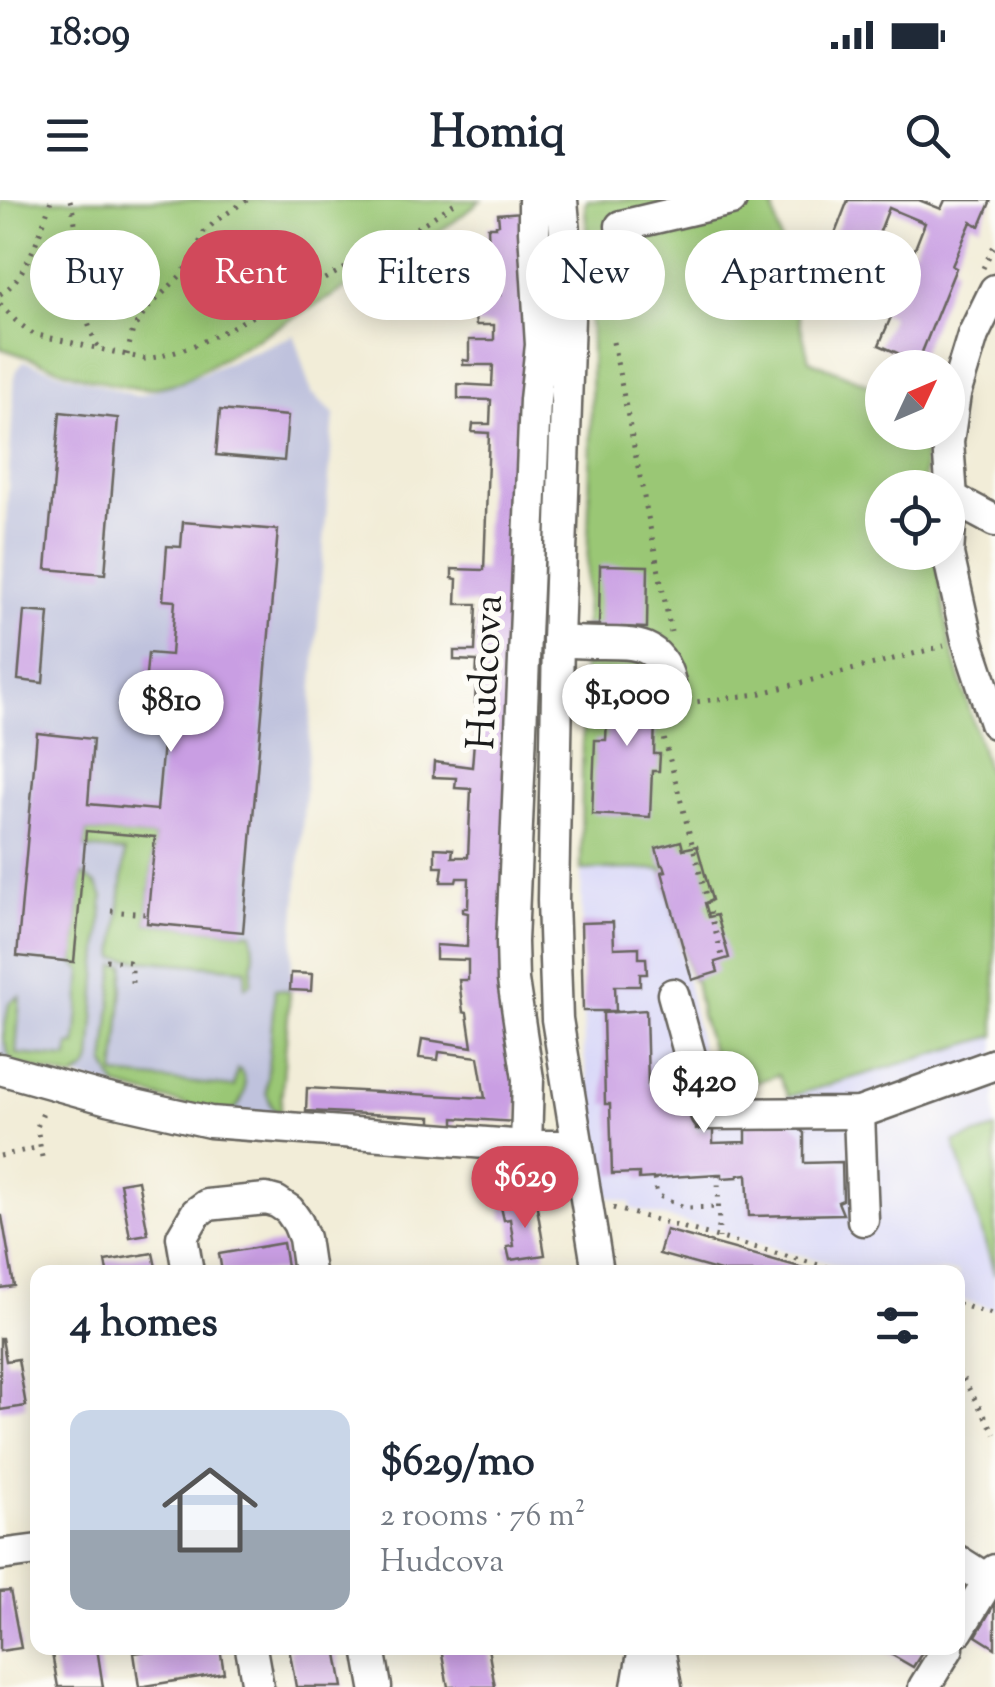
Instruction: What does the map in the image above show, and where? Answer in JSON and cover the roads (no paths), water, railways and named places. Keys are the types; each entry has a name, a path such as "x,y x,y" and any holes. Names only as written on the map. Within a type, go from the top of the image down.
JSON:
{"street":[{"name":"Hudcova","path":"526,1146 528,1080 513,980 512,942 535,400 541,345 534,200"},
{"name":"Hudcova","path":"562,200 570,288 553,900 558,1019 597,1265"},
{"path":"621,226 731,200"},
{"path":"950,470 948,442 955,394 973,334 995,290"},
{"path":"965,505 995,521"},
{"path":"952,570 968,639 990,687 995,724"},
{"path":"558,641 639,643 666,682"},
{"path":"673,994 706,1114 859,1112 995,1064"},
{"path":"0,1069 210,1122 526,1146 577,1146"},
{"path":"859,1112 863,1220"},
{"path":"187,1265 182,1237 206,1205 266,1200 289,1210 298,1222 308,1265"},
{"path":"0,1555 30,1551"},
{"path":"965,1564 992,1575 965,1619"},
{"path":"253,1655 258,1687"},
{"path":"371,1655 376,1687"},
{"path":"638,1687 643,1655"},
{"path":"660,1655 666,1687"},
{"path":"924,1687 944,1655"}]}
